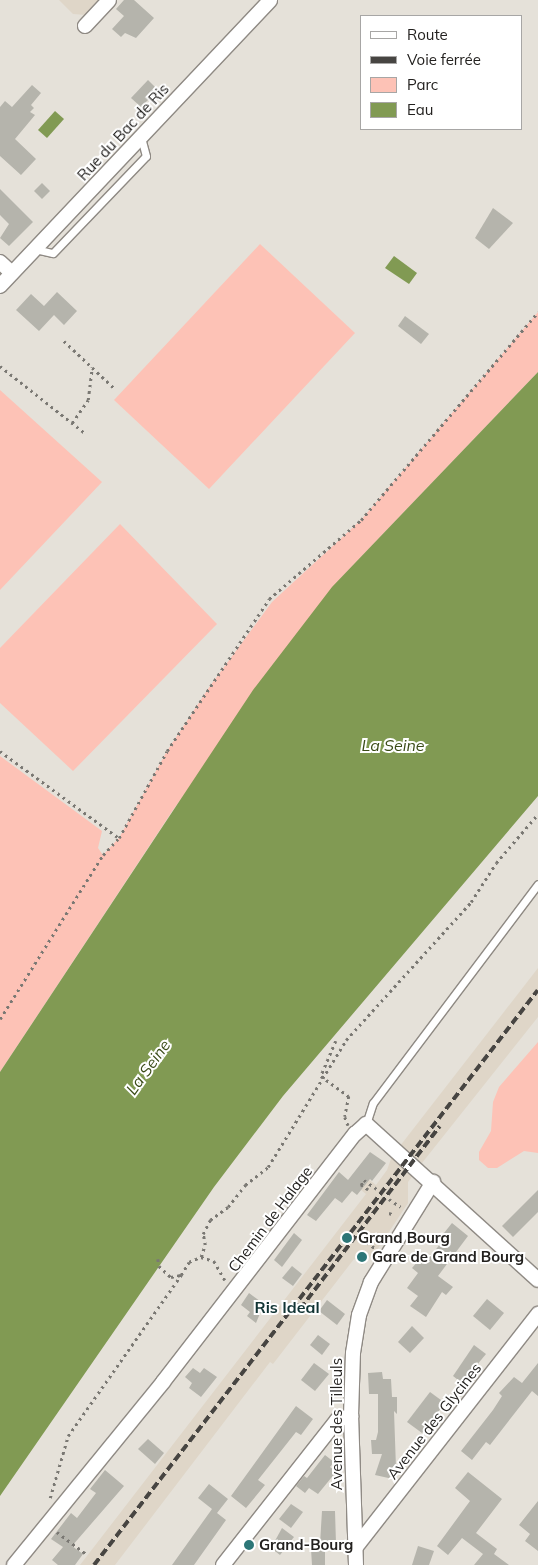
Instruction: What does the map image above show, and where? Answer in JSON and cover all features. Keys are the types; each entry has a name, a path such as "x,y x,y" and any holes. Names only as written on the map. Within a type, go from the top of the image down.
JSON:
{"street":[{"path":"85,26 109,0"},
{"name":"Rue du Bac de Ris","path":"0,286 265,2"},
{"path":"0,262 12,274"},
{"path":"366,1124 433,1182 538,1280"},
{"name":"Chemin de Halage","path":"14,1565 234,1293 355,1134 366,1124"},
{"name":"Avenue des Tilleuls","path":"356,1565 351,1416 353,1353 359,1315 371,1282 433,1182"},
{"name":"Avenue des Glycines","path":"356,1547 538,1314"},
{"path":"223,1565 337,1420 351,1416"}],"lane":[{"name":"Chemin de Halage","path":"366,1124 373,1103 538,884"}],"path":[{"path":"0,1019 103,855 119,838 167,751 268,599 361,520 538,312"},
{"path":"64,341 114,388"},
{"path":"0,366 86,434"},
{"path":"72,423 88,400 92,367"},
{"path":"0,751 119,838"},
{"path":"201,1257 205,1245 202,1234 210,1220 228,1207 245,1185 268,1167 324,1079 346,1040 471,902 496,863 538,814"},
{"path":"336,1041 321,1071 324,1079 349,1096 345,1117 355,1134"},
{"path":"368,1190 361,1185 364,1180 376,1189"},
{"path":"390,1199 401,1207"},
{"path":"389,1213 394,1216 396,1213"},
{"path":"367,1242 373,1246"},
{"path":"49,1502 68,1436 189,1262 201,1257 214,1261 234,1293"},
{"path":"158,1259 159,1266 168,1275 181,1275"},
{"path":"60,1534 87,1555"}],"shaded area":[{"path":"59,0 102,0 86,15 73,14"},
{"path":"538,968 538,1017 422,1163 400,1146"},
{"path":"392,1156 414,1174 408,1182 408,1203 377,1250 362,1265 354,1259 273,1364 270,1362 115,1565 80,1565 366,1194 355,1185 363,1175 376,1185 387,1170"}],"green space":[{"path":"260,244 355,333 209,489 114,400"},
{"path":"538,312 538,372 340,579 173,810 0,1072 0,756 102,831 98,848 103,855 119,838 167,751 210,686 272,602 361,520"},
{"path":"0,390 102,482 0,590"},
{"path":"120,524 217,624 73,771 0,703 0,648"},
{"path":"538,1042 538,1153 524,1151 497,1168 488,1168 479,1160 479,1152 491,1131 493,1102 499,1087"}],"water":[{"path":"55,111 64,119 47,138 38,130"},
{"path":"394,256 417,273 409,284 385,268"},
{"name":"La Seine","path":"538,372 538,796 283,1096 214,1187 0,1496 0,1072 253,690 332,587"}],"building":[{"path":"124,0 134,0 154,18 136,38 125,33 121,37 112,29 124,16 116,9"},
{"path":"148,80 158,90 141,107 131,98"},
{"path":"32,85 41,93 31,105 34,108 30,112 35,115 15,139 36,159 21,175 0,156 0,107 5,101 12,107"},
{"path":"42,183 50,191 42,199 34,191"},
{"path":"0,189 33,222 9,246 0,238 9,224 0,215"},
{"path":"493,208 513,223 489,249 475,238"},
{"path":"57,292 77,311 64,325 54,315 39,331 16,310 31,294 44,306"},
{"path":"405,316 429,334 421,344 398,326"},
{"path":"370,1152 386,1163 372,1181 370,1179 357,1195 352,1191 342,1203 335,1198 316,1221 307,1215 339,1172 348,1180"},
{"path":"538,1190 538,1212 513,1237 502,1226"},
{"path":"452,1223 468,1236 438,1276 453,1287 446,1295 442,1292 426,1317 410,1306 418,1296 407,1288 418,1273 412,1268 425,1253 430,1257 447,1235 444,1233"},
{"path":"294,1233 302,1240 282,1267 274,1260"},
{"path":"292,1266 302,1274 293,1286 282,1278"},
{"path":"249,1293 264,1304 256,1323 247,1316 250,1312 241,1305"},
{"path":"487,1299 504,1313 490,1330 473,1316"},
{"path":"327,1300 345,1314 337,1325 319,1311"},
{"path":"412,1326 424,1338 410,1353 398,1342"},
{"path":"318,1335 330,1344 322,1355 310,1345"},
{"path":"474,1345 486,1354 462,1383 453,1376"},
{"path":"314,1363 329,1374 315,1391 301,1380"},
{"path":"538,1363 538,1396 532,1391 490,1445 486,1442 472,1460 461,1451 493,1410 502,1396 499,1393 514,1377 522,1383"},
{"path":"193,1368 200,1373 204,1368 217,1377 201,1397 189,1388 192,1383 185,1377"},
{"path":"382,1372 383,1379 391,1379 392,1397 397,1397 397,1414 394,1411 396,1468 393,1479 375,1475 382,1454 372,1454 371,1440 376,1440 378,1432 378,1394 369,1394 368,1373"},
{"path":"430,1392 445,1403 422,1433 407,1422"},
{"path":"296,1406 313,1419 301,1435 296,1432 258,1480 265,1485 246,1508 231,1496"},
{"path":"148,1439 164,1453 155,1464 138,1449"},
{"path":"325,1455 334,1462 330,1467 336,1472 318,1494 309,1488 305,1493 296,1486 304,1476 307,1478"},
{"path":"105,1470 124,1486 72,1546 83,1554 75,1565 58,1565 52,1560 63,1547 51,1539 71,1513 77,1518 96,1493 90,1489"},
{"path":"468,1472 502,1499 476,1533 497,1549 494,1554 509,1565 474,1565 483,1554 462,1538 448,1555 437,1546 470,1501 455,1488"},
{"path":"209,1484 228,1499 217,1513 226,1520 194,1565 172,1565 212,1509 198,1498"},
{"path":"538,1501 538,1551 525,1541 530,1534 519,1525"},
{"path":"291,1504 303,1512 291,1528 279,1519"},
{"path":"322,1511 335,1511 336,1544 320,1544"},
{"path":"282,1528 294,1537 280,1555 271,1548"},
{"path":"418,1546 434,1551 429,1565 412,1565"},
{"path":"311,1549 325,1549 325,1565 312,1565"}],"railway":[{"path":"94,1565 538,990"},
{"path":"300,1309 440,1126"}],"place":[{"name":"Grand Bourg","path":"347,1238"},
{"name":"Gare de Grand Bourg","path":"362,1257"},
{"name":"Grand-Bourg","path":"249,1545"}],"district":[{"name":"Ris Ideal","path":"287,1307"}]}
